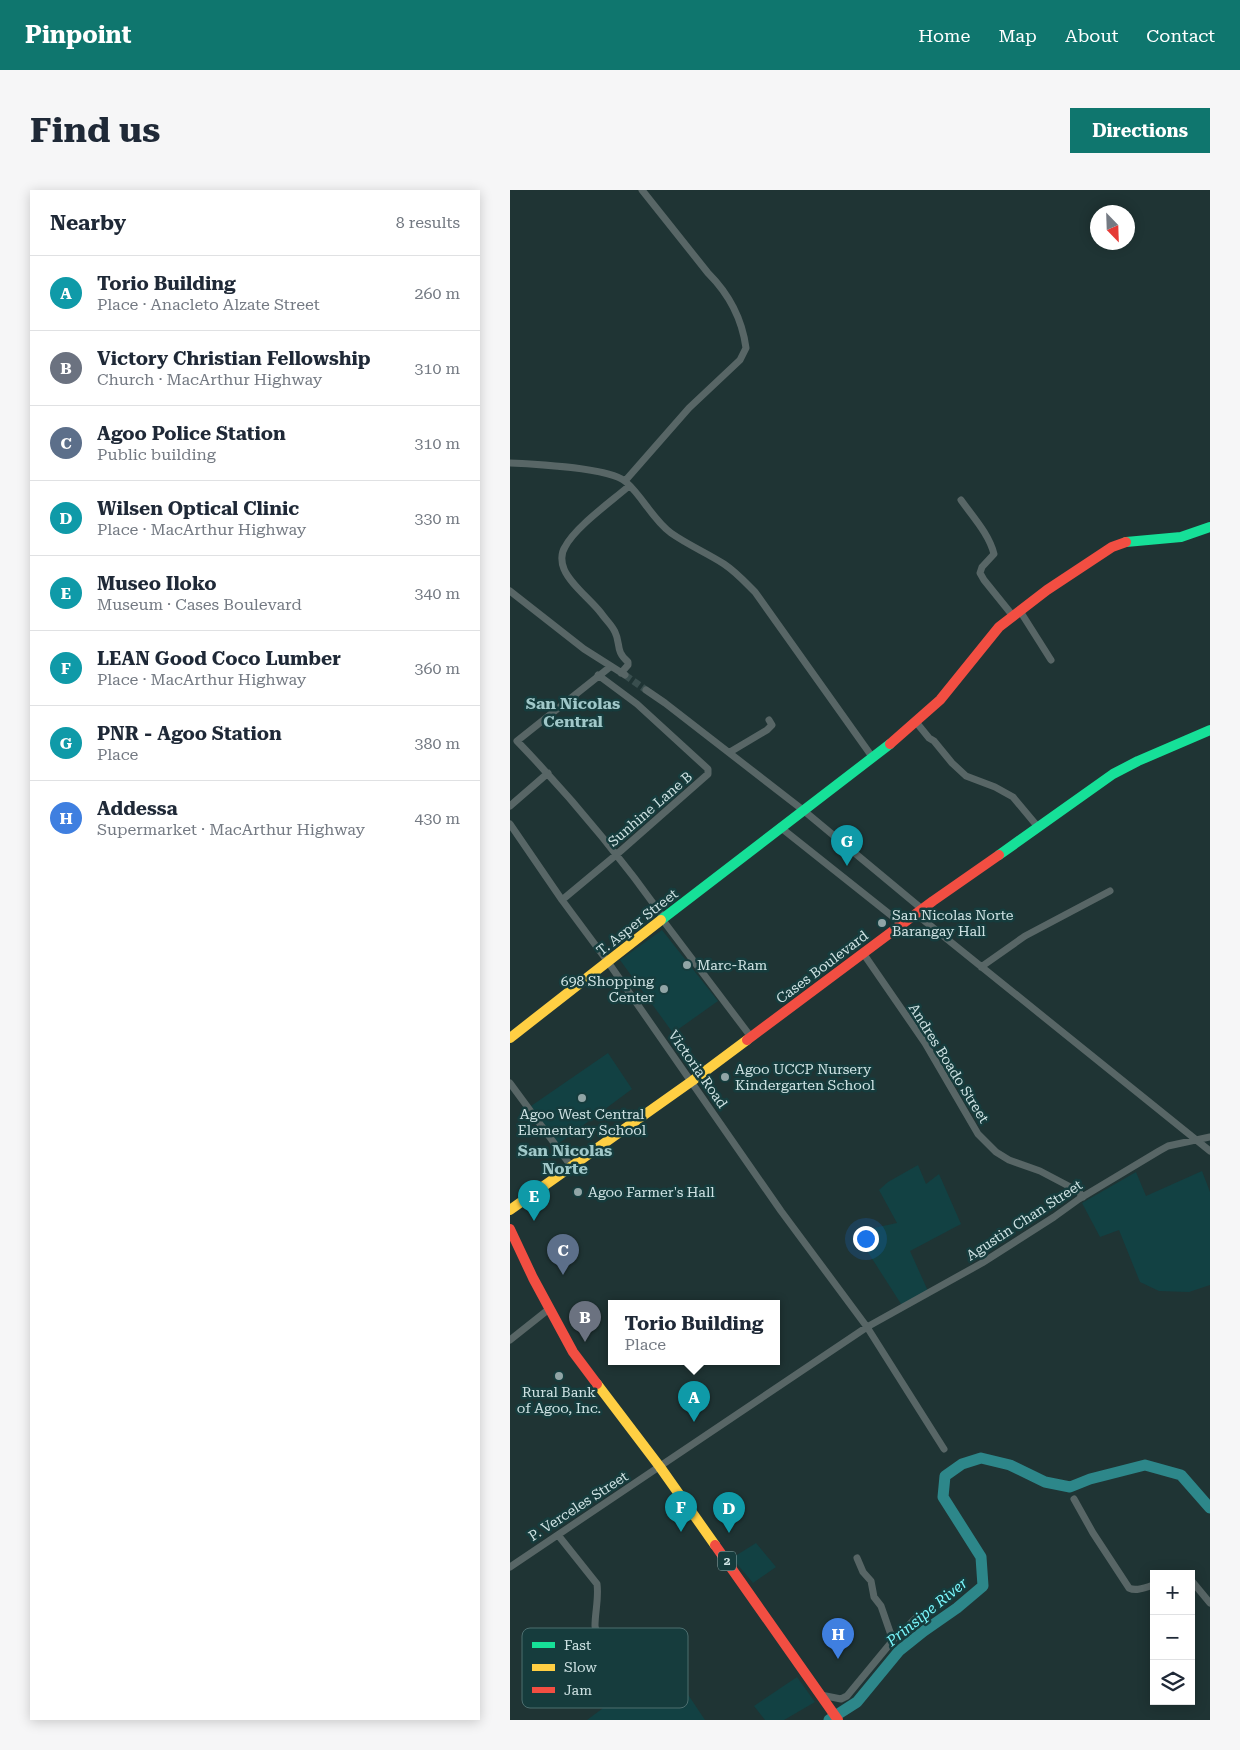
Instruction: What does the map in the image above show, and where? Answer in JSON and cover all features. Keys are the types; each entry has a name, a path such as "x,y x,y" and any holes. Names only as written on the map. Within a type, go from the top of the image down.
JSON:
{"main road":[{"name":"T. Asper Street","path":"510,1038 916,722 940,700 999,627 1047,590 1118,544 1133,540 1180,538 1210,527"},
{"name":"Cases Boulevard","path":"510,1210 692,1081 919,911 1114,774 1138,761 1210,730"},
{"name":"2","path":"510,1229 549,1309 573,1352 660,1467 838,1720"}],"street":[{"path":"510,592 584,649 623,674 628,662 621,655 615,632 564,570 562,558 564,547 627,483 689,408 740,360 746,348 739,319 732,302 642,190"},
{"path":"510,463 595,471 611,474 627,483 656,520 671,533 723,563 755,592 872,758"},
{"path":"961,500 980,525 994,554 980,572 1017,614 1051,660"},
{"path":"610,667 517,741 587,818 642,888 751,1037"},
{"name":"Sunhine Lane B","path":"562,900 616,856 708,774 708,769 637,704 598,675"},
{"path":"646,690 730,752 803,810 981,967 1210,1151"},
{"path":"730,752 768,730 772,725 769,720"},
{"path":"916,722 966,776 1013,797 1038,827"},
{"path":"510,806 548,773"},
{"name":"Victoria Road","path":"510,824 692,1081 781,1211 868,1328 944,1449"},
{"path":"780,827 902,924"},
{"path":"981,967 1025,936 1110,891"},
{"name":"Andres Boado Street","path":"863,953 925,1043 978,1134 996,1152 1009,1160 1040,1172 1078,1191 1082,1197"},
{"path":"510,1083 571,1166"},
{"name":"Agustin Chan Street","path":"660,1467 868,1328 982,1263 1082,1197 1164,1149 1210,1137"},
{"path":"510,1340 549,1309"},
{"name":"P. Verceles Street","path":"510,1566 660,1467"},
{"path":"1074,1499 1093,1533 1129,1588 1133,1590 1150,1586"},
{"path":"558,1535 597,1584 595,1628"},
{"path":"857,1558 863,1572 871,1580 874,1597 881,1606 894,1639"},
{"path":"1195,1585 1210,1603"},
{"path":"823,1699 841,1699 848,1696 894,1639 916,1618"}],"shaded area":[{"path":"662,930 718,1001 673,1033 620,960"},
{"name":"Agoo West Central Elementary School","path":"608,1053 632,1089 558,1144 531,1106"},
{"path":"918,1165 926,1184 939,1174 961,1224 910,1251 928,1291 903,1307 855,1232 897,1223 879,1190 888,1182"},
{"path":"1202,1171 1210,1192 1210,1285 1189,1292 1159,1291 1140,1282 1119,1230 1100,1237 1082,1203 1136,1172 1146,1196"},
{"path":"756,1543 776,1567 753,1583 732,1558"},
{"path":"797,1677 815,1702 784,1720 765,1720 754,1706"},
{"path":"688,1694 705,1720 587,1720 603,1708 688,1708"}],"waterway":[{"name":"Prinsipe River","path":"829,1720 857,1702 899,1651 983,1586 981,1557 943,1497 945,1476 962,1464 981,1458 1010,1465 1045,1482 1070,1487 1090,1479 1145,1465 1181,1475 1210,1508"}],"tunnel":[{"path":"625,675 646,690"}],"traffic: fast":[{"path":"1126,542 1181,537 1210,527"},
{"path":"999,855 1113,774 1138,761 1210,730"},
{"path":"661,920 890,744"}],"traffic: slow":[{"path":"510,1038 661,920"},
{"path":"510,1210 747,1040"},
{"path":"597,1384 660,1467 715,1545"}],"traffic: jam":[{"path":"890,744 940,700 999,627 1047,590 1112,547 1126,542"},
{"path":"747,1040 933,901 999,855"},
{"path":"510,1229 533,1278 573,1352 597,1384"},
{"path":"715,1545 838,1720"}],"place":[{"name":"PNR - Agoo Station","path":"847,866"},
{"name":"San Nicolas Norte Barangay Hall","path":"882,923"},
{"name":"Marc-Ram","path":"687,965"},
{"name":"698 Shopping Center","path":"664,989"},
{"name":"Agoo UCCP Nursery Kindergarten School","path":"725,1077"},
{"name":"Agoo West Central Elementary School","path":"582,1098"},
{"name":"Agoo Farmer's Hall","path":"578,1192"},
{"name":"Museo Iloko","path":"534,1221"},
{"name":"Agoo Police Station","path":"563,1275"},
{"name":"Victory Christian Fellowship","path":"585,1342"},
{"name":"Rural Bank of Agoo, Inc.","path":"559,1376"},
{"name":"Torio Building","path":"694,1422"},
{"name":"LEAN Good Coco Lumber","path":"681,1532"},
{"name":"Wilsen Optical Clinic","path":"729,1533"},
{"name":"Addessa","path":"838,1659"}],"district":[{"name":"San Nicolas Central","path":"573,712"},
{"name":"San Nicolas Norte","path":"565,1159"}]}
